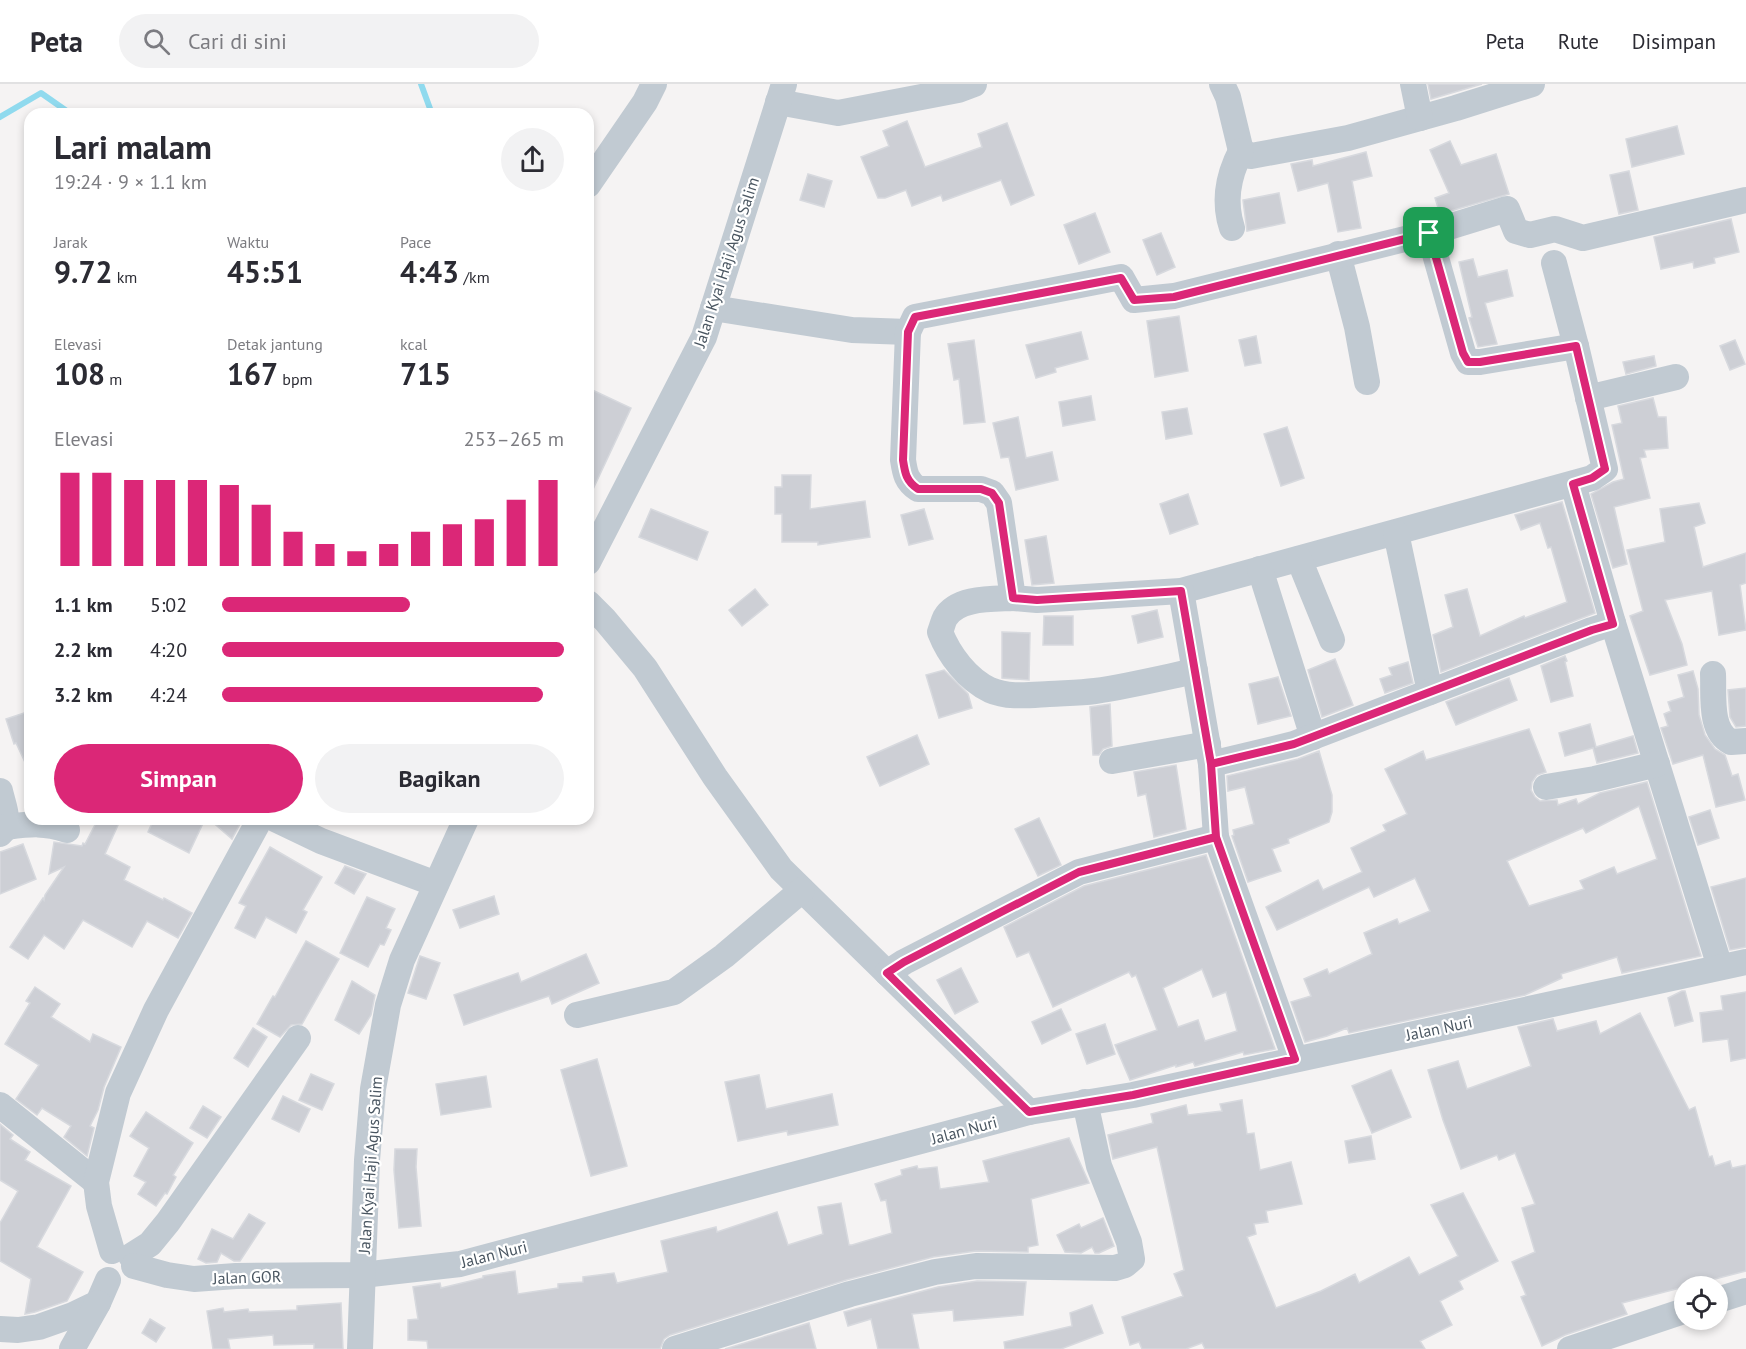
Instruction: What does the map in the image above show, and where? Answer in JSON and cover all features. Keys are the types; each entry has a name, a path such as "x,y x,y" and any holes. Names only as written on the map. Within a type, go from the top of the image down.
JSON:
{"street":[{"path":"781,93 838,113 958,90 974,84"},
{"path":"1222,84 1228,97 1240,152 1227,190 1228,217 1232,228"},
{"path":"1413,84 1420,118"},
{"path":"1240,152 1251,156 1348,138 1532,84"},
{"path":"594,176 645,102 649,86"},
{"name":"Jalan Kyai Haji Agus Salim","path":"594,550 704,337 781,93"},
{"path":"1013,598 999,503 992,493 981,489 918,489 905,476 903,460 908,332 915,317 1121,278 1134,300 1174,297 1429,233 1507,209 1516,231 1530,235 1555,229 1583,238 1746,200"},
{"path":"1429,233 1463,353 1468,362 1576,346"},
{"path":"1338,254 1357,327 1367,382"},
{"path":"1195,671 1095,691 1009,695 991,690 976,682 945,644 940,632 945,617 953,609 981,600 1013,598 1037,600 1181,591 1592,478 1605,469 1554,263"},
{"path":"713,308 852,330 908,332"},
{"path":"1588,398 1676,377"},
{"path":"1573,484 1613,624 1720,967"},
{"path":"1396,533 1430,692"},
{"path":"1299,559 1332,640"},
{"path":"1260,569 1313,737"},
{"path":"1181,591 1209,754 1216,837 1295,1059"},
{"path":"594,609 645,668 715,777 762,846 781,869 1029,1112"},
{"path":"1112,761 1270,750 1313,737 1613,624"},
{"path":"1713,674 1714,711 1717,725 1722,735 1731,742 1746,741"},
{"path":"1546,787 1595,780 1657,764"},
{"path":"0,791 7,823 3,831"},
{"path":"3,831 28,825"},
{"path":"53,825 67,830"},
{"path":"0,1329 39,1328 73,1315 103,1291 127,1280 132,1274 99,1206 96,1182 118,1093 156,1010 257,825"},
{"path":"288,825 321,841 436,884"},
{"name":"Jalan Kyai Haji Agus Salim","path":"360,1349 367,1160 373,1089 388,1005 402,960 462,825"},
{"path":"887,973 923,952 1079,872 1216,837"},
{"path":"577,1015 674,992 724,956 802,890"},
{"name":"Jalan Nuri","path":"362,1275 460,1264 1029,1112 1133,1095 1746,962"},
{"path":"126,1258 150,1244 168,1222 298,1038"},
{"path":"675,1349 850,1294 934,1272 976,1266 1115,1268 1125,1266 1132,1259 1129,1242 1100,1166 1085,1102"},
{"path":"0,1105 96,1182"},
{"name":"Jalan GOR","path":"126,1258 168,1275 195,1279 236,1276 362,1275"},
{"path":"72,1349 103,1291"},
{"path":"1728,1297 1746,1291"},
{"path":"1570,1349 1674,1314"}],"building":[{"path":"1428,84 1482,84 1431,99"},
{"path":"907,121 925,167 982,147 978,134 1007,123 1034,195 1011,205 1001,180 943,201 941,195 912,206 906,190 885,198 878,198 861,157 889,146 883,131"},
{"path":"1677,126 1684,154 1632,167 1626,139"},
{"path":"1450,141 1461,165 1496,154 1509,194 1440,214 1435,198 1449,193 1430,150"},
{"path":"1366,152 1372,176 1352,181 1361,228 1338,232 1328,183 1298,191 1291,164 1312,160 1313,166"},
{"path":"1629,171 1638,210 1619,214 1610,175"},
{"path":"808,174 832,181 824,207 800,200"},
{"path":"1279,193 1285,223 1247,231 1243,200"},
{"path":"1095,213 1110,252 1079,264 1064,225"},
{"path":"1731,219 1739,252 1714,258 1715,263 1694,268 1693,262 1661,269 1654,237"},
{"path":"1161,233 1175,267 1157,275 1143,240"},
{"path":"1473,259 1478,277 1507,270 1513,296 1485,303 1497,344 1478,347 1469,318 1472,317 1459,262"},
{"path":"1179,316 1188,371 1155,377 1147,321"},
{"path":"1081,332 1088,359 1055,368 1056,372 1036,378 1026,345"},
{"path":"1256,336 1261,363 1245,366 1239,340"},
{"path":"974,340 985,422 964,424 959,379 954,380 948,344"},
{"path":"1735,340 1745,364 1730,370 1720,346"},
{"path":"1654,356 1656,366 1626,374 1623,362"},
{"path":"594,391 631,408 594,487"},
{"path":"1091,396 1095,420 1063,426 1059,402"},
{"path":"1653,398 1658,417 1666,417 1668,448 1644,450 1646,457 1640,458 1650,498 1614,507 1627,564 1613,568 1591,494 1613,482 1624,479 1612,425 1622,423 1618,406"},
{"path":"1187,408 1192,434 1166,439 1162,412"},
{"path":"1018,417 1026,458 1052,452 1058,480 1016,490 1009,457 1001,458 993,423"},
{"path":"1287,427 1304,478 1281,486 1264,434"},
{"path":"782,475 811,475 810,509 865,501 870,537 818,545 818,542 782,542 782,514 775,514 775,487 782,487"},
{"path":"1188,494 1198,524 1170,534 1160,504"},
{"path":"1562,502 1595,613 1441,672 1433,635 1453,627 1445,595 1467,589 1480,636 1524,616 1525,618 1567,602 1551,547 1548,548 1540,523 1521,530 1515,515"},
{"path":"1699,503 1705,523 1694,527 1703,567 1746,553 1746,583 1740,585 1746,630 1719,635 1712,591 1665,600 1682,644 1687,665 1650,675 1630,616 1643,611 1627,550 1665,542 1660,509"},
{"path":"651,509 708,532 697,560 639,537"},
{"path":"924,509 933,539 909,545 901,515"},
{"path":"1046,536 1054,583 1032,585 1025,540"},
{"path":"755,589 768,605 742,626 729,610"},
{"path":"1157,610 1163,637 1138,643 1132,616"},
{"path":"1044,616 1073,616 1073,645 1043,645"},
{"path":"1002,632 1030,633 1029,680 1002,678"},
{"path":"1565,656 1573,696 1551,702 1541,666"},
{"path":"1335,659 1353,705 1322,717 1308,670"},
{"path":"1408,662 1413,683 1385,693 1380,679 1392,675 1389,668"},
{"path":"944,670 968,694 972,708 939,718 926,675"},
{"path":"1693,671 1698,689 1699,715 1705,735 1715,749 1725,755 1732,776 1738,774 1745,800 1716,807 1703,755 1673,764 1661,728 1668,726 1664,714 1671,711 1668,702 1684,697 1678,675"},
{"path":"1278,677 1291,716 1258,724 1249,684"},
{"path":"1509,678 1517,700 1456,725 1446,702"},
{"path":"1746,688 1746,726 1736,727 1730,717 1728,690"},
{"path":"1110,704 1112,746 1103,749 1099,755 1093,755 1090,707"},
{"path":"24,713 24,760 16,743 14,744 6,719"},
{"path":"1590,724 1596,747 1633,736 1638,753 1597,763 1593,748 1565,756 1559,733"},
{"path":"1529,729 1546,772 1537,775 1532,782 1531,790 1540,801 1557,800 1558,805 1576,799 1578,804 1600,793 1647,782 1701,956 1622,973 1617,957 1561,974 1562,978 1525,995 1349,1033 1347,1028 1305,1042 1291,1002 1311,996 1304,979 1327,969 1329,974 1372,954 1364,933 1397,919 1399,924 1430,911 1415,878 1374,897 1369,887 1277,930 1266,907 1318,880 1323,890 1362,872 1351,848 1386,831 1383,825 1407,814 1385,769 1423,751 1426,760","holes":["1639,806 1657,859 1617,874 1614,867 1580,881 1584,889 1529,906 1507,861 1583,828 1586,833"]},
{"path":"917,735 929,764 880,786 867,757"},
{"path":"1319,751 1332,795 1332,812 1329,822 1288,839 1289,843 1272,849 1281,871 1248,882 1232,836 1234,835 1233,830 1254,824 1245,787 1228,791 1227,776 1298,759"},
{"path":"1176,765 1186,829 1154,837 1146,794 1138,796 1134,772"},
{"path":"1710,810 1719,838 1698,845 1689,817"},
{"path":"1039,818 1061,865 1038,876 1015,829"},
{"path":"95,825 118,825 105,854 130,867 124,880 192,913 178,938 147,921 132,947 83,920 64,949 44,935 28,959 10,947 43,898 44,900 64,867 49,874 54,842 82,846 83,843 85,844"},
{"path":"151,825 202,825 189,853 148,832"},
{"path":"216,825 239,825 232,839"},
{"path":"23,844 36,879 0,894 0,852"},
{"path":"270,847 322,877 303,910 307,912 296,933 266,917 255,938 235,928 246,906 239,903"},
{"path":"1206,855 1275,1049 1244,1055 1243,1052 1195,1066 1193,1062 1176,1067 1176,1065 1130,1080 1115,1045 1157,1030 1136,975 1132,977 1129,972 1053,1007 1029,952 1017,957 1004,927 1084,886","holes":["1202,969 1213,997 1226,992 1237,1031 1205,1041 1198,1020 1178,1027 1163,988"]},
{"path":"345,866 366,874 354,894 335,883"},
{"path":"1746,878 1746,947 1730,950 1711,887"},
{"path":"494,896 499,914 460,928 453,910"},
{"path":"367,897 395,909 386,928 391,930 384,945 380,944 368,967 340,953"},
{"path":"306,941 339,959 302,1024 291,1025 280,1037 257,1024"},
{"path":"586,954 599,983 552,1004 549,996 464,1025 454,995 518,973 521,982"},
{"path":"420,956 440,963 426,999 408,993"},
{"path":"961,968 978,1002 955,1014 937,980"},
{"path":"352,981 375,995 371,1015 359,1034 335,1020"},
{"path":"35,987 60,1004 51,1017 90,1042 93,1034 121,1047 90,1126 94,1128 87,1156 64,1137 71,1126 42,1108 37,1115 16,1099 39,1065 5,1044 30,1003 26,1001"},
{"path":"1685,991 1693,1021 1675,1026 1668,998"},
{"path":"1746,992 1746,1058 1731,1061 1728,1039 1703,1042 1700,1013 1723,1010 1721,996"},
{"path":"1061,1009 1071,1030 1042,1044 1032,1022"},
{"path":"1640,1013 1689,1110 1695,1107 1709,1157 1712,1156 1715,1166 1730,1161 1732,1168 1746,1165 1746,1271 1727,1276 1674,1276 1674,1290 1622,1303 1627,1314 1565,1335 1542,1346 1521,1297 1526,1295 1512,1262 1535,1252 1522,1208 1535,1204 1515,1153 1499,1160 1497,1155 1461,1169 1428,1070 1458,1061 1467,1089 1531,1066 1518,1027 1553,1019 1557,1031 1596,1021 1600,1034"},
{"path":"1105,1024 1115,1054 1087,1064 1076,1034"},
{"path":"253,1028 267,1037 248,1067 234,1058"},
{"path":"597,1059 627,1166 591,1176 561,1070"},
{"path":"1391,1070 1411,1117 1372,1133 1352,1086"},
{"path":"311,1074 334,1084 322,1110 299,1100"},
{"path":"759,1075 766,1109 832,1094 838,1125 788,1135 787,1131 738,1141 725,1082"},
{"path":"486,1076 491,1107 441,1115 436,1084"},
{"path":"283,1096 310,1109 299,1132 272,1119"},
{"path":"1242,1100 1247,1134 1254,1133 1260,1170 1291,1162 1302,1204 1266,1211 1268,1222 1254,1224 1256,1234 1247,1237 1276,1308 1321,1291 1355,1274 1359,1283 1409,1257 1419,1275 1458,1256 1431,1205 1463,1193 1498,1261 1459,1281 1463,1289 1440,1301 1452,1325 1420,1341 1425,1349 1205,1349 1202,1343 1186,1349 1142,1349 1139,1342 1130,1345 1122,1317 1183,1296 1174,1274 1184,1270 1157,1147 1113,1159 1108,1135 1153,1123 1151,1114 1186,1105 1188,1115 1222,1111 1220,1104"},
{"path":"203,1106 221,1117 207,1138 190,1128"},
{"path":"146,1112 193,1143 173,1175 176,1177 167,1194 165,1193 156,1206 138,1194 146,1182 134,1176 149,1148 130,1136"},
{"path":"0,1124 13,1135 10,1139 30,1152 25,1160 71,1186 37,1247 83,1272 67,1301 25,1314 31,1279 0,1261 0,1223 18,1191 0,1180"},
{"path":"1371,1136 1375,1159 1349,1163 1345,1141"},
{"path":"1069,1138 1089,1183 1031,1199 1038,1245 1028,1247 1028,1252 976,1251 933,1257 846,1280 670,1335 664,1339 660,1349 428,1349 427,1341 408,1340 408,1320 418,1319 413,1287 440,1283 441,1288 483,1278 483,1276 515,1271 518,1294 558,1288 558,1284 583,1282 583,1277 614,1273 617,1283 668,1272 661,1241 716,1227 717,1232 777,1212 788,1245 823,1234 818,1207 841,1203 849,1245 852,1245 892,1233 886,1200 881,1201 875,1184 902,1175 901,1170 917,1166 918,1169 937,1167 940,1189 989,1182 983,1161"},
{"path":"395,1149 417,1149 416,1167 421,1226 399,1228 394,1170"},
{"path":"249,1214 265,1223 240,1261 234,1261 221,1253 217,1262 206,1263 198,1259 212,1229 233,1239"},
{"path":"1103,1218 1114,1246 1099,1253 1095,1253 1092,1247 1081,1253 1065,1252 1057,1235 1079,1224 1081,1228"},
{"path":"977,1281 1026,1282 1023,1315 954,1321 953,1310 912,1314 919,1349 878,1349 871,1319 848,1326 844,1312 938,1287"},
{"path":"341,1303 343,1349 314,1349 314,1344 274,1345 273,1335 228,1339 230,1349 213,1349 207,1311 223,1308 224,1312 248,1309 249,1312 297,1310 297,1306"},
{"path":"1092,1305 1103,1333 1061,1349 1005,1349 1004,1342 1072,1326 1070,1313"},
{"path":"150,1319 165,1328 156,1342 142,1333"},
{"path":"809,1323 816,1349 725,1349"}],"waterway":[{"path":"421,84 430,108"},
{"path":"0,117 41,93 62,108"}],"route":[{"path":"1429,233 1174,297 1134,300 1121,278 915,317 908,332 903,460 905,476 918,489 981,489 992,493 999,503 1013,598 1037,600 1181,591 1211,764 1216,837 1079,872 904,962 887,973 1029,1112 1133,1095 1295,1059 1216,837 1211,764 1294,744 1613,624 1573,484 1592,478 1605,469 1576,346 1468,362 1463,353 1429,233"}]}
